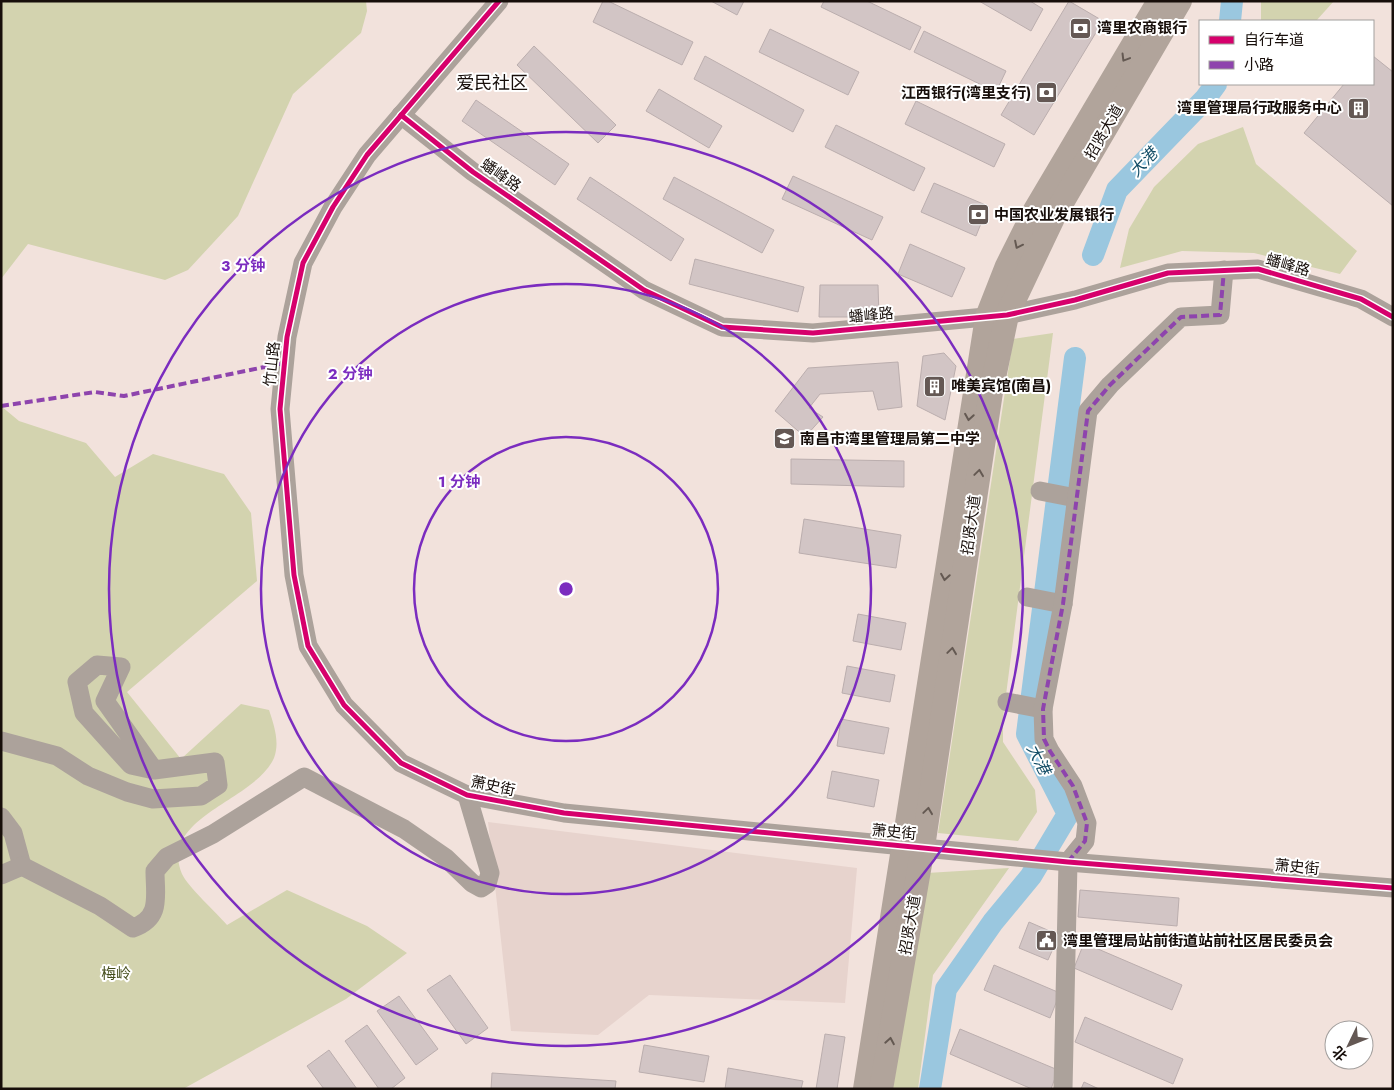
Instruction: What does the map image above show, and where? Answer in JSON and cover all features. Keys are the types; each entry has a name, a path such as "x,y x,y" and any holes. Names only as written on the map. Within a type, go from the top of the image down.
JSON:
{"main road":[{"name":"招贤大道","path":"865,1089 913,847 991,392 997,316 1007,266 1035,210 1159,1"},
{"name":"招贤大道","path":"997,316 1180,1"},
{"name":"招贤大道","path":"881,1089 913,847"}],"street":[{"name":"竹山路","path":"401,763 344,705 308,646 294,575 280,409 287,337 303,262 333,206 367,155 499,1"},
{"name":"蟠峰路","path":"401,116 474,172 644,290 722,327 813,332 997,316 1075,300 1168,273 1258,268 1361,299 1393,317"},
{"path":"1063,1089 1068,862 1085,841 1087,823 1073,786 1044,739 1043,709 1063,604 1088,411 1110,385 1181,317 1220,315 1224,270"},
{"path":"1040,491 1076,498"},
{"path":"1027,597 1063,604"},
{"path":"1,741 56,756 88,776 127,792 153,799 201,796 218,785 215,762 154,770 131,765 84,714 77,682 97,665 120,667 105,701 154,770"},
{"path":"1007,702 1043,709"},
{"name":"萧史街","path":"401,763 467,795 564,813 1068,862 1393,888"},
{"path":"1,817 13,833 22,866 100,906 133,928 146,923 155,910 155,871 168,857 213,834 304,777 404,830 446,858 472,884 481,888 487,884 490,873 467,795"},
{"path":"1,875 22,866"}],"shaded area":[{"path":"488,822 857,868 845,1003 649,995 598,1035 511,1031"}],"green space":[{"path":"1,1 366,1 367,11 361,33 293,94 238,216 188,270 165,280 28,244 1,279"},
{"path":"1261,1 1334,1 1317,20 1261,20"},
{"path":"1243,127 1256,164 1357,251 1340,274 1254,253 1182,251 1120,268 1129,229 1154,187 1198,144"},
{"path":"1053,333 1003,718 1003,742 1035,790 1037,812 1018,841 938,833 1013,339"},
{"name":"梅岭","path":"1,406 19,421 86,443 115,477 153,454 224,474 251,513 257,581 127,692 181,759 241,704 269,710 276,734 276,752 264,773 196,824 184,838 178,854 182,874 196,893 227,925 287,890 367,926 407,953 346,999 183,1089 1,1089"},
{"path":"1009,868 933,975 918,1089 890,1089 927,873"}],"building":[{"path":"603,1 608,1 693,42 682,65 593,22"},
{"path":"711,1 744,1 737,15"},
{"path":"824,1 867,1 921,27 910,50 821,7"},
{"path":"979,1 1030,1 1043,9 1031,31"},
{"path":"1069,1 1103,21 1034,135 1001,115"},
{"path":"770,29 859,72 848,95 759,52"},
{"path":"924,31 1006,71 996,92 914,52"},
{"path":"534,46 616,125 598,143 517,65"},
{"path":"705,56 804,110 793,132 694,79"},
{"name":"湾里管理局行政服务中心","path":"1374,57 1393,72 1393,206 1304,133 1343,85 1374,85"},
{"path":"659,89 722,126 709,148 646,111"},
{"path":"476,100 569,164 555,185 462,121"},
{"path":"916,101 1005,144 994,167 905,124"},
{"path":"836,125 925,168 914,191 825,147"},
{"path":"793,176 883,217 872,240 782,199"},
{"path":"590,177 684,239 671,261 577,199"},
{"path":"674,177 774,230 762,253 663,199"},
{"path":"934,183 988,206 976,236 921,212"},
{"path":"910,244 965,268 952,297 898,274"},
{"path":"695,259 804,287 798,312 689,284"},
{"path":"820,285 878,285 879,317 819,317"},
{"name":"唯美宾馆(南昌)","path":"944,353 956,366 945,420 917,406 923,356"},
{"path":"898,362 902,407 878,410 873,391 820,394 809,408 823,417 805,437 775,411 808,368"},
{"path":"791,459 904,461 904,487 791,484"},
{"path":"804,519 901,535 896,568 799,553"},
{"path":"858,614 906,623 901,650 853,641"},
{"path":"847,666 895,675 890,702 842,693"},
{"path":"841,719 889,728 884,754 837,746"},
{"path":"832,771 879,780 874,807 827,798"},
{"path":"1080,890 1179,898 1177,926 1078,917"},
{"path":"1029,922 1059,935 1048,960 1019,948"},
{"path":"1084,943 1182,985 1172,1010 1074,968"},
{"path":"994,965 1060,993 1050,1018 984,990"},
{"path":"450,975 488,1028 466,1044 427,990"},
{"path":"399,996 438,1049 416,1065 377,1011"},
{"path":"1085,1017 1183,1059 1173,1084 1075,1042"},
{"path":"367,1025 405,1078 391,1089 379,1089 345,1041"},
{"path":"960,1029 1058,1070 1051,1089 1032,1089 950,1054"},
{"path":"825,1034 845,1037 837,1089 816,1089"},
{"path":"644,1045 709,1056 704,1082 639,1072"},
{"path":"329,1050 357,1089 324,1089 307,1066"},
{"path":"728,1068 803,1081 801,1089 725,1089"},
{"path":"492,1073 616,1081 615,1089 491,1089"},
{"path":"1084,1082 1099,1089 1081,1089"}],"waterway":[{"name":"大港","path":"1230,20 1232,1"},
{"name":"大港","path":"1093,255 1117,190 1205,99 1215,85"},
{"name":"大港","path":"930,1089 946,989 993,922 1031,876 1068,814 1027,734 1075,358"}],"marked path":[{"path":"1068,862 1085,841 1087,823 1073,786 1044,739 1043,709 1063,604 1088,411 1110,385 1181,317 1220,315 1224,270"},
{"path":"1,406 95,392 124,396 284,363"}],"cycle path":[{"path":"499,1 367,155 333,207 303,263 287,337 280,409 294,575 308,646 344,705 401,763 467,795 564,813 1068,862 1393,888"},
{"path":"401,115 473,172 644,290 722,327 813,333 1007,315 1075,300 1168,273 1258,269 1361,299 1393,317"}],"place":[{"name":"湾里农商银行","path":"1081,28"},
{"name":"江西银行(湾里支行)","path":"1047,93"},
{"name":"湾里管理局行政服务中心","path":"1358,108"},
{"name":"中国农业发展银行","path":"978,215"},
{"name":"唯美宾馆(南昌)","path":"935,386"},
{"name":"南昌市湾里管理局第二中学","path":"784,439"},
{"name":"湾里管理局站前街道站前社区居民委员会","path":"1047,941"}],"district":[{"name":"爱民社区","path":"492,83"}]}
